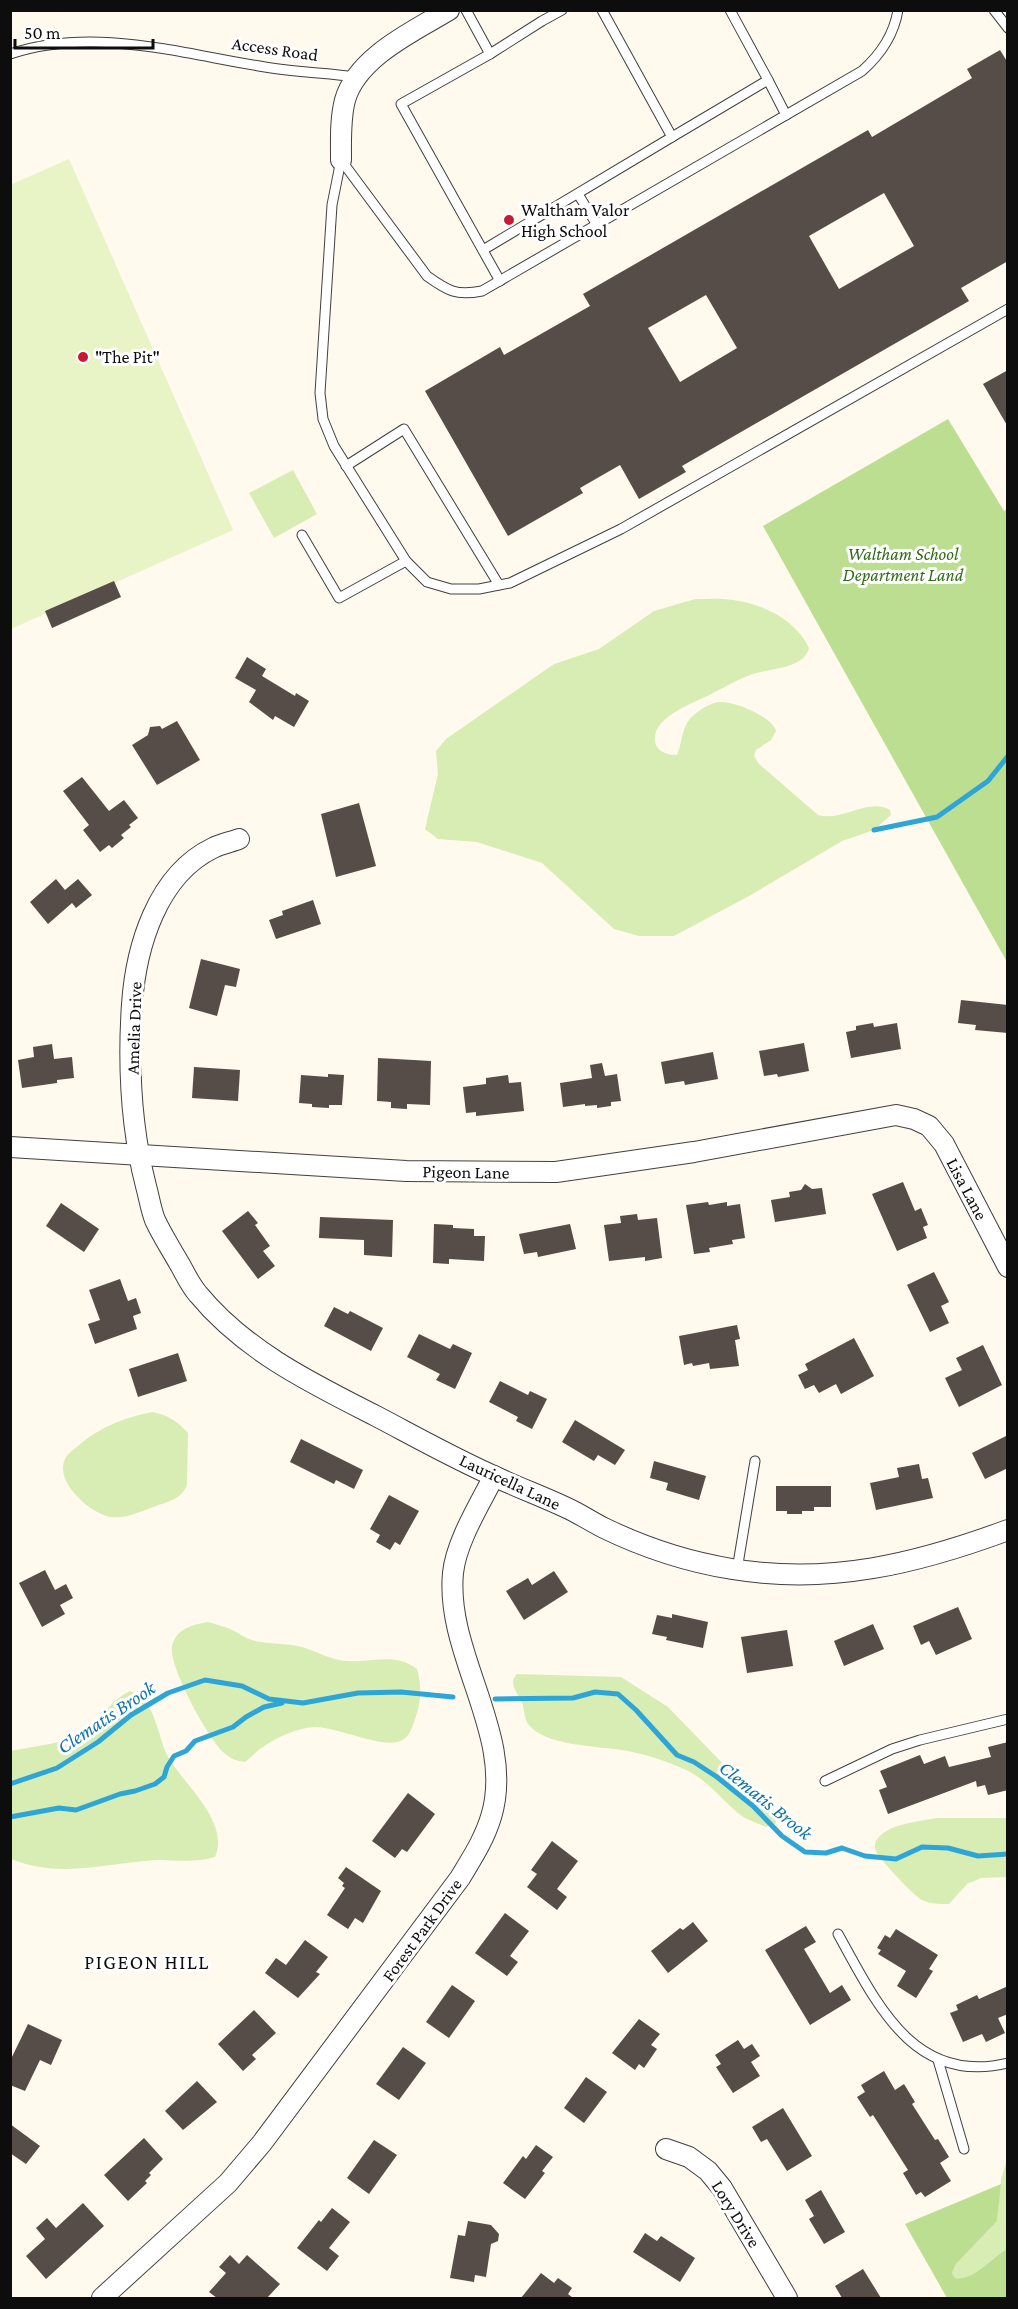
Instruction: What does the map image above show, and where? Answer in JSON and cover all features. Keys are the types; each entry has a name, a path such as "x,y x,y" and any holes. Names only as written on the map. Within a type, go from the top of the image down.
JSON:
{"street":[{"path":"341,160 341,127 345,98 357,77 376,56 391,45 449,10"},
{"name":"Amelia Drive","path":"138,1155 132,1090 130,1027 134,981 143,942 153,915 170,886 189,865 212,848 239,838"},
{"name":"Pigeon Lane","path":"10,1147 406,1171 556,1172 694,1152 896,1115 917,1120"},
{"name":"Lisa Lane","path":"917,1120 929,1126 944,1144 1008,1267"},
{"name":"Lauricella Lane","path":"138,1155 155,1219 196,1292 229,1327 266,1356 304,1380 494,1476 568,1508 606,1529 665,1552 737,1569 792,1575 844,1573 878,1568 950,1552 1008,1530"},
{"name":"Forest Park Drive","path":"102,2298 228,2183 262,2143 460,1878 483,1839 492,1816 496,1793 496,1759 461,1642 453,1601 453,1571 459,1550 494,1476"},
{"name":"Lory Drive","path":"666,2149 689,2157 708,2171 722,2188 787,2298"}],"lane":[{"path":"466,10 490,54"},
{"path":"500,281 400,104 490,54 562,10"},
{"path":"602,10 672,137"},
{"path":"730,10 786,115"},
{"path":"341,160 427,276 446,290 464,295 482,291 862,71 879,56 889,37 898,10"},
{"path":"994,10 1008,28"},
{"name":"Access Road","path":"10,54 41,46 134,44 186,51 265,67 357,77"},
{"path":"483,250 768,80"},
{"path":"341,160 332,205 320,393 323,419 334,446 405,561 427,582 451,589 479,589 510,583 621,529 1008,309"},
{"path":"578,194 597,225"},
{"path":"346,466 404,429 499,585"},
{"path":"302,535 339,598 405,561"},
{"path":"737,1569 755,1461"},
{"path":"825,1780 910,1743 1008,1719"},
{"path":"838,1934 890,2022 911,2042 938,2060 961,2066 987,2068 1008,2063"},
{"path":"938,2060 964,2149"}],"green space":[{"name":"\"The Pit\"","path":"69,159 233,530 11,629 10,185"},
{"name":"Waltham School Department Land","path":"948,419 1004,511 1007,509 1007,962 763,526"},
{"path":"293,470 317,514 274,538 249,493"},
{"path":"695,599 733,600 756,605 777,615 796,629 809,648 806,655 794,664 747,676 666,718 656,733 655,742 660,751 677,755 690,718 707,706 727,702 743,707 768,720 776,731 771,740 756,750 754,756 759,764 818,815 836,815 873,806 890,810 891,815 874,830 842,841 749,896 674,936 639,936 614,929 542,863 477,842 438,839 425,829 438,774 436,751 446,739 554,664 599,649 654,611"},
{"path":"152,1412 172,1419 188,1433 185,1489 171,1501 128,1516 103,1515 76,1496 69,1487 63,1468 66,1457 86,1439 103,1428"},
{"path":"208,1622 255,1641 302,1647 340,1660 383,1659 409,1664 417,1669 420,1688 419,1707 410,1733 404,1739 396,1742 386,1742 314,1727 294,1731 274,1740 245,1762 232,1758 217,1745 200,1719 172,1656 174,1640 181,1631"},
{"path":"517,1674 621,1677 668,1707 729,1770 764,1798 773,1808 777,1819 775,1824 766,1827 745,1818 697,1776 674,1765 628,1751 560,1741 536,1732 526,1721 522,1701 514,1686 513,1680"},
{"path":"130,1691 146,1702 170,1760 212,1818 217,1831 218,1844 215,1857 201,1860 156,1860 65,1869 29,1865 11,1859 11,1751 62,1741 81,1734 118,1698"},
{"path":"936,1818 1007,1818 1007,1877 981,1878 967,1884 949,1904 928,1902 918,1897 882,1860 875,1849 875,1843 881,1835 895,1827"},
{"path":"1007,2159 1007,2249 976,2273 955,2278 952,2273 956,2264 997,2221 1001,2180"},
{"path":"1001,2184 997,2221 956,2264 952,2273 955,2278 962,2278 976,2273 1007,2249 1007,2298 947,2298 905,2224"}],"building":[{"path":"1000,50 1008,63 1008,261 961,288 969,301 682,466 686,472 639,499 620,465 580,488 583,493 508,536 425,391 500,347 504,355 590,306 583,294 868,130 872,137 972,78 967,69","holes":["884,193 914,246 839,289 809,236","706,295 737,348 680,382 648,328"]},
{"path":"1008,370 1008,427 983,384"},
{"path":"114,581 121,597 52,628 45,611"},
{"path":"247,657 266,669 262,676 295,696 296,693 309,701 294,727 275,716 273,720 249,702 256,690 235,678"},
{"path":"177,721 200,760 157,785 132,745 148,735 150,727 160,726 162,729"},
{"path":"82,777 109,811 124,800 138,818 121,835 124,838 112,848 109,845 100,852 83,830 89,825 63,791"},
{"path":"359,803 376,866 336,877 321,814"},
{"path":"56,879 65,890 78,879 92,895 76,908 72,903 48,924 30,902"},
{"path":"313,900 321,924 276,939 269,920 283,915 282,911"},
{"path":"201,959 240,969 236,987 225,985 217,1016 189,1008"},
{"path":"961,1000 1008,1005 1008,1033 975,1030 976,1025 958,1023"},
{"path":"873,1023 874,1027 897,1023 901,1049 851,1058 846,1032 856,1030 856,1026"},
{"path":"804,1043 809,1071 778,1077 777,1074 764,1076 759,1051"},
{"path":"52,1044 54,1059 72,1057 74,1078 22,1088 18,1060 34,1057 33,1047"},
{"path":"713,1052 718,1079 685,1085 684,1081 665,1084 661,1062"},
{"path":"378,1058 431,1061 430,1105 407,1104 407,1109 391,1108 391,1102 377,1101"},
{"path":"602,1063 605,1076 617,1074 621,1101 611,1102 611,1106 597,1108 597,1105 585,1106 585,1104 563,1107 560,1083 592,1078 590,1065"},
{"path":"194,1067 240,1070 238,1101 192,1098"},
{"path":"328,1074 344,1075 342,1105 329,1105 329,1108 312,1107 312,1104 299,1103 301,1075 328,1077"},
{"path":"508,1075 509,1083 521,1082 524,1111 476,1116 476,1112 466,1113 463,1087 486,1084 486,1078"},
{"path":"903,1182 915,1211 921,1208 928,1225 923,1227 927,1238 897,1251 872,1194"},
{"path":"805,1184 812,1189 822,1188 826,1214 775,1222 771,1200 790,1197 789,1192 801,1190"},
{"path":"708,1202 709,1205 727,1202 727,1206 740,1204 745,1238 732,1240 733,1244 709,1248 710,1252 694,1254 686,1205"},
{"path":"61,1203 99,1229 84,1252 46,1226"},
{"path":"248,1211 258,1223 255,1225 270,1246 263,1251 275,1266 258,1279 222,1231"},
{"path":"637,1214 638,1220 657,1218 662,1258 645,1261 645,1257 609,1261 604,1225 621,1223 620,1216"},
{"path":"320,1217 393,1220 392,1257 364,1255 364,1240 319,1238"},
{"path":"434,1224 474,1229 474,1236 485,1236 484,1261 449,1259 449,1264 433,1263"},
{"path":"570,1224 576,1249 538,1257 537,1252 524,1254 519,1234"},
{"path":"934,1272 949,1302 941,1306 949,1323 930,1332 907,1285"},
{"path":"120,1279 128,1301 136,1298 141,1313 133,1316 137,1329 95,1344 88,1324 100,1320 89,1290"},
{"path":"334,1307 348,1314 350,1311 383,1328 371,1351 324,1326"},
{"path":"737,1325 740,1339 735,1340 739,1366 710,1369 709,1363 684,1365 679,1336"},
{"path":"419,1334 450,1349 453,1344 472,1353 455,1389 436,1380 440,1374 407,1357"},
{"path":"854,1338 874,1376 841,1394 836,1384 819,1393 814,1385 805,1389 798,1375 808,1370 805,1364"},
{"path":"983,1345 1002,1385 959,1407 945,1378 962,1370 956,1358"},
{"path":"178,1353 187,1381 138,1397 129,1369"},
{"path":"500,1381 528,1395 530,1391 547,1399 532,1429 516,1421 518,1417 489,1402"},
{"path":"575,1420 625,1450 615,1465 598,1455 594,1461 562,1442"},
{"path":"1008,1435 1008,1468 985,1479 972,1453"},
{"path":"301,1439 363,1470 354,1489 336,1480 334,1484 290,1462"},
{"path":"654,1461 706,1476 699,1500 666,1490 668,1483 650,1478"},
{"path":"919,1464 922,1479 928,1478 933,1498 876,1510 870,1483 899,1477 897,1468"},
{"path":"776,1486 831,1486 831,1507 814,1507 814,1511 802,1511 802,1514 776,1511"},
{"path":"389,1495 419,1511 400,1545 395,1542 390,1550 376,1542 380,1535 370,1529"},
{"path":"45,1570 55,1590 66,1584 73,1598 60,1605 65,1614 42,1627 19,1583"},
{"path":"554,1571 568,1592 524,1620 506,1591 528,1578 532,1585"},
{"path":"958,1607 972,1639 936,1655 929,1641 921,1645 913,1626"},
{"path":"672,1614 708,1622 703,1648 666,1640 667,1637 652,1634 657,1615 672,1618"},
{"path":"873,1624 884,1649 844,1666 834,1641"},
{"path":"787,1630 793,1666 747,1673 741,1637"},
{"path":"1008,1742 1008,1790 988,1795 985,1785 977,1787 976,1781 888,1814 879,1790 887,1787 880,1771 920,1755 924,1764 945,1756 949,1767 991,1757 988,1747"},
{"path":"408,1793 435,1814 407,1852 402,1849 395,1858 372,1841"},
{"path":"552,1841 578,1861 557,1889 567,1897 557,1910 527,1887 537,1874 531,1870"},
{"path":"346,1867 381,1891 363,1923 355,1918 348,1929 327,1915 345,1888 342,1886 344,1883 338,1878"},
{"path":"505,1913 529,1931 510,1956 518,1962 507,1976 475,1953"},
{"path":"693,1922 708,1941 668,1973 651,1951 680,1928 683,1930"},
{"path":"806,1926 816,1942 804,1949 830,1993 842,1985 851,2000 810,2025 765,1950"},
{"path":"896,1929 938,1955 929,1969 933,1971 916,1998 897,1986 906,1971 878,1954 881,1950 877,1948 885,1935 890,1938"},
{"path":"305,1940 328,1957 316,1972 320,1974 298,1998 265,1973 276,1958 286,1965"},
{"path":"452,1985 475,2001 449,2038 426,2022"},
{"path":"1008,1986 1008,2014 998,2018 1005,2033 986,2042 982,2034 963,2042 950,2013 958,2010 956,2005 977,1995 979,1999"},
{"path":"254,2010 276,2033 252,2055 256,2059 243,2071 218,2044"},
{"path":"639,2019 660,2034 651,2045 657,2049 644,2068 639,2064 635,2070 612,2053"},
{"path":"28,2024 62,2040 51,2065 40,2060 25,2091 10,2085 10,2061"},
{"path":"738,2040 744,2049 752,2044 760,2056 751,2062 760,2076 733,2093 716,2067 721,2064 715,2055"},
{"path":"403,2047 426,2063 399,2100 376,2084"},
{"path":"884,2071 895,2090 904,2084 915,2102 912,2104 949,2157 940,2163 951,2181 925,2197 921,2192 916,2195 903,2173 908,2170 873,2115 870,2117 857,2097 865,2092 861,2085"},
{"path":"586,2077 607,2092 584,2123 564,2108"},
{"path":"197,2081 217,2102 183,2130 165,2111"},
{"path":"783,2108 812,2156 787,2171 767,2139 761,2142 752,2127"},
{"path":"10,2124 40,2146 26,2164 10,2153"},
{"path":"144,2138 163,2159 149,2173 151,2175 145,2181 147,2183 128,2201 104,2175"},
{"path":"374,2140 397,2155 369,2194 347,2178"},
{"path":"536,2145 553,2157 542,2171 545,2173 525,2199 503,2183 523,2156 526,2159"},
{"path":"821,2190 845,2232 824,2244 809,2219 814,2216 805,2200"},
{"path":"83,2203 104,2226 46,2279 26,2256 45,2239 36,2228 47,2218 56,2228"},
{"path":"332,2208 350,2222 329,2248 339,2256 327,2271 297,2248 319,2220 321,2222"},
{"path":"468,2221 491,2225 499,2234 498,2241 491,2244 486,2277 475,2275 474,2282 450,2278 458,2235 465,2236"},
{"path":"645,2233 657,2241 661,2236 695,2258 680,2282 633,2252"},
{"path":"230,2255 239,2264 247,2255 280,2284 267,2298 217,2298 209,2292 226,2273 219,2267"},
{"path":"863,2269 881,2298 842,2298 835,2286"},
{"path":"541,2273 554,2283 558,2278 572,2288 568,2294 573,2298 521,2298"}],"waterway":[{"path":"874,830 937,817 988,781 1008,756"},
{"name":"Clematis Brook","path":"10,1784 57,1768 98,1742 131,1715 168,1693 205,1680 242,1686 269,1699 303,1703 358,1693 401,1692 453,1697"},
{"name":"Clematis Brook","path":"495,1699 573,1698 595,1692 618,1694 636,1710 677,1755 694,1762 717,1777 753,1806 782,1836 805,1852 826,1853 842,1848 865,1856 896,1859 922,1847 948,1848 978,1856 1008,1854"},
{"name":"Clematis Brook","path":"10,1817 59,1808 76,1810 155,1784 164,1777 174,1756 186,1751 195,1741 233,1727 264,1707 282,1703"}],"place":[{"name":"Waltham Valor High School","path":"509,220"},
{"name":"\"The Pit\"","path":"83,357"}],"district":[{"name":"PIGEON HILL","path":"147,1962"}]}
